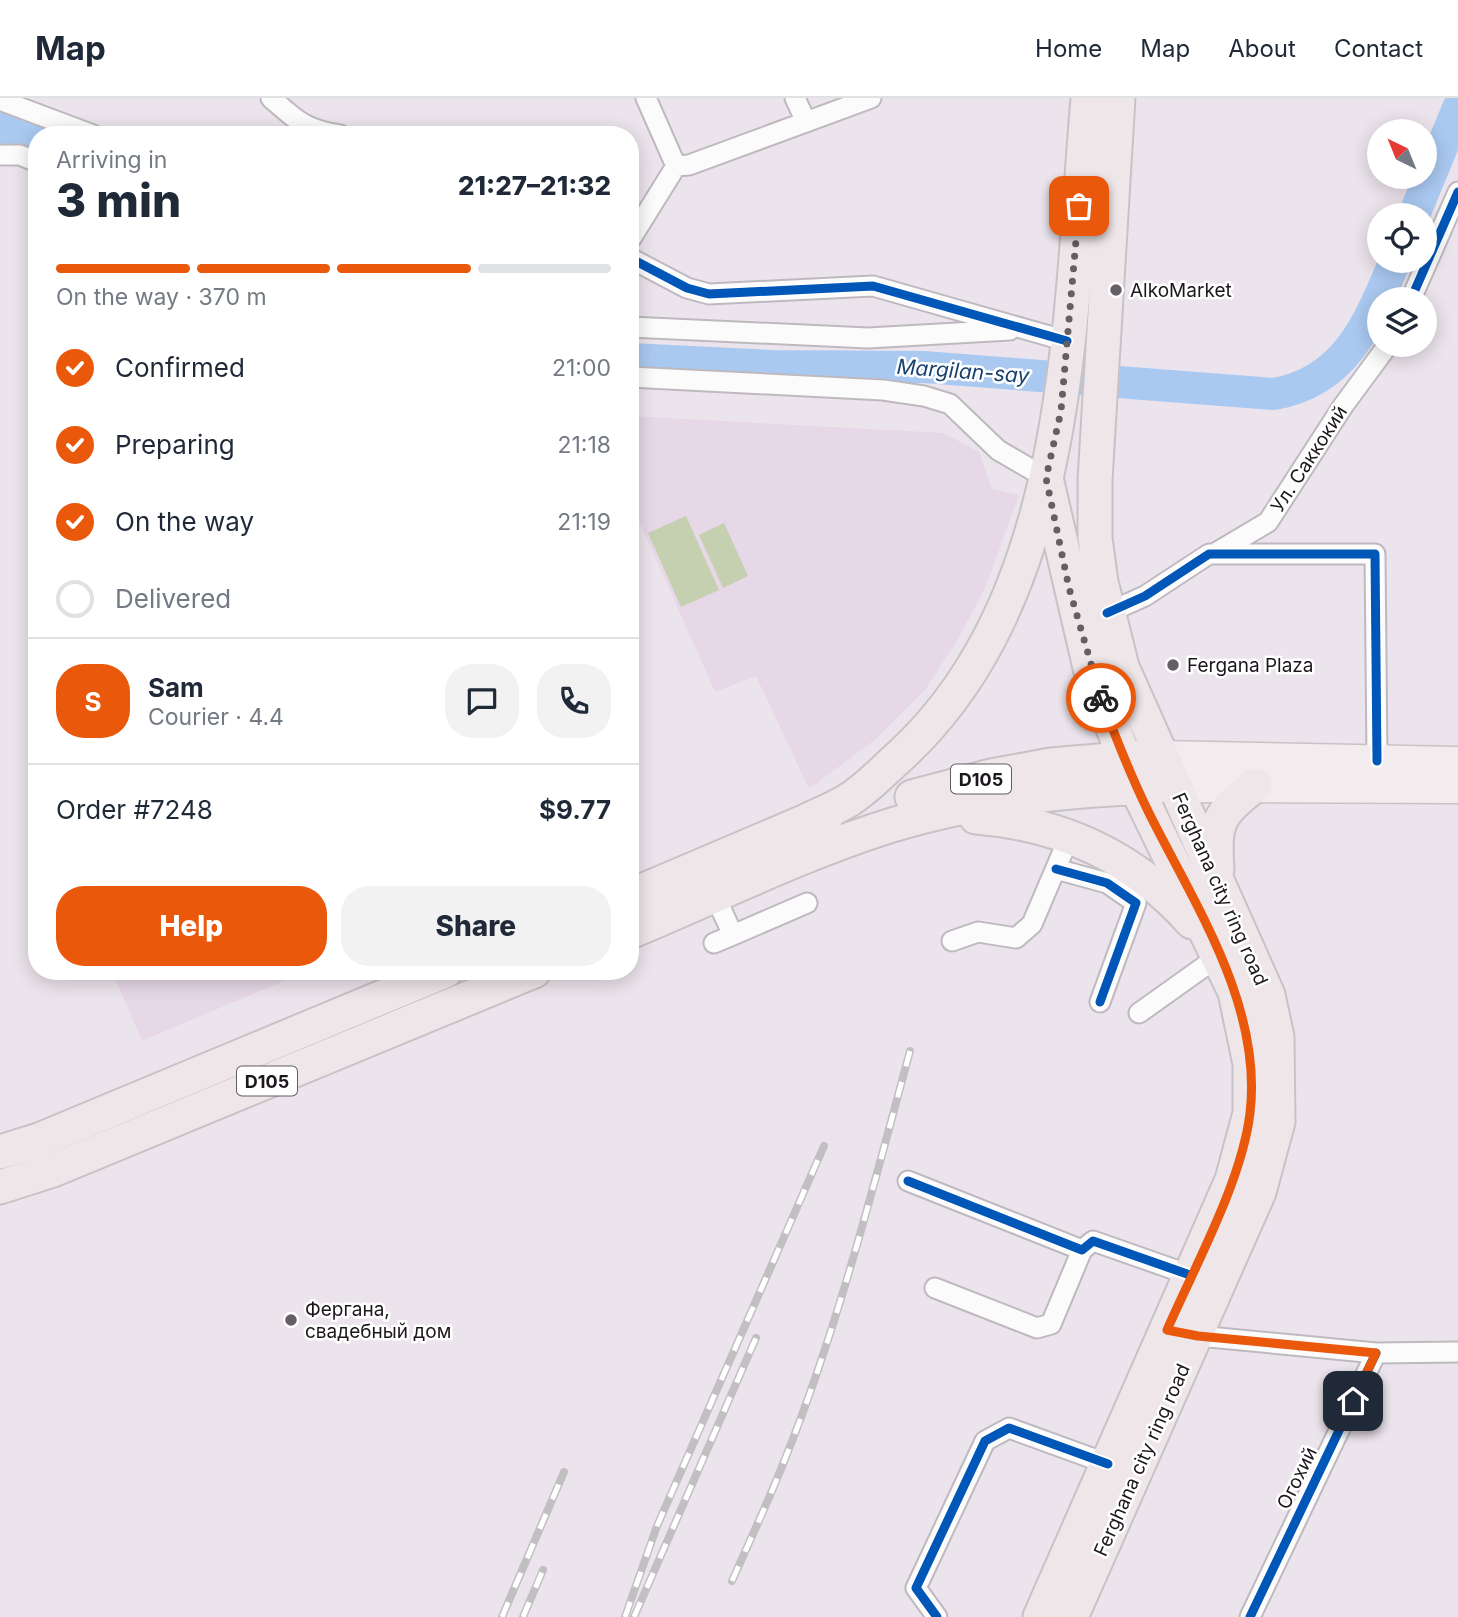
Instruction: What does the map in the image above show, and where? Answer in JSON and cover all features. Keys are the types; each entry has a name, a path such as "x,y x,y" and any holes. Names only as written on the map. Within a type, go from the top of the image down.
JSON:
{"highway":[{"path":"804,822 849,800 917,740 962,684 993,636 1007,605 1046,478 1061,411 1088,98"},
{"name":"Ferghana city ring road","path":"1040,1617 1108,1464 1259,1192 1278,1122 1277,1037 1268,995 1122,667 1107,613 1095,538 1101,352 1118,98"},
{"name":"Ferghana city ring road","path":"1046,478 1069,588 1091,673 1130,773 1235,992 1250,1064 1250,1113 1232,1180 1191,1275 1182,1333 1071,1617"},
{"name":"D105","path":"639,892 804,822 991,776 1051,765 1130,773 1168,771"},
{"name":"D105","path":"639,928 833,846 936,814 1070,790 1130,773"},
{"path":"1217,876 1215,836 1220,819 1255,785"},
{"path":"936,814 1014,820 1069,835 1113,855 1145,876 1172,900 1218,953"},
{"name":"D105","path":"0,1152 39,1140 423,980"},
{"name":"D105","path":"0,1187 66,1165 512,980"}],"main road":[{"path":"1168,771 1377,761 1458,763"},
{"path":"1168,771 1255,785 1458,787"}],"street":[{"path":"271,98 305,126"},
{"path":"646,98 676,166"},
{"path":"795,98 806,122"},
{"path":"676,166 690,165 871,98"},
{"path":"0,100 69,126"},
{"path":"0,155 20,155 28,158"},
{"path":"639,226 676,166"},
{"path":"1416,287 1458,192"},
{"path":"639,263 687,288 709,294 873,286 1067,341"},
{"path":"639,327 869,338 1026,329"},
{"name":"Ул. Саккокий","path":"1107,613 1145,596 1209,554 1268,523 1380,357"},
{"path":"639,377 883,390 924,396 950,404 998,450 1046,478"},
{"path":"1213,554 1375,554 1377,761"},
{"path":"951,941 978,932 1016,938 1032,924 1069,835"},
{"path":"1056,869 1107,883 1136,903 1100,1002"},
{"path":"715,897 733,934"},
{"path":"714,943 807,903"},
{"path":"1139,1013 1218,953"},
{"path":"908,1181 1082,1250"},
{"path":"935,1288 1037,1328 1051,1324 1082,1250 1093,1241 1191,1275"},
{"path":"1182,1333 1376,1353 1458,1352"},
{"name":"Огохий","path":"1250,1617 1376,1353"},
{"path":"937,1617 916,1588 985,1441 1009,1428 1108,1464"}],"shaded area":[{"path":"639,416 944,433 979,452 992,489 1019,495 986,586 958,639 925,690 876,739 809,789 756,676 715,692 639,521"},
{"path":"116,980 286,980 142,1041"}],"green space":[{"path":"686,516 719,590 681,607 648,533"},
{"path":"724,523 748,576 723,588 699,535"}],"waterway":[{"name":"Margilan-say","path":"1419,203 1458,108"},
{"name":"Margilan-say","path":"0,127 28,136"},
{"name":"Margilan-say","path":"639,359 773,366 924,367 1274,394 1299,387 1338,362 1365,326 1390,273"}],"railway":[{"path":"732,1581 779,1474 822,1359 910,1051"},
{"path":"625,1617 657,1526 824,1146"},
{"path":"634,1617 756,1338"},
{"path":"502,1617 564,1472"},
{"path":"523,1617 543,1570"}],"cycle path":[{"path":"1416,287 1458,192"},
{"path":"639,263 687,288 709,294 873,286 1067,341"},
{"path":"1107,613 1145,596 1209,554 1375,554 1377,761"},
{"path":"1056,869 1107,883 1136,903 1100,1002"},
{"path":"908,1181 1082,1250 1093,1241 1190,1275"},
{"path":"1250,1617 1376,1353"},
{"path":"937,1617 916,1588 985,1441 1009,1428 1108,1464"}],"way so far":[{"path":"1079,206 1061,411 1046,478 1062,543 1069,588 1091,673 1101,698"}],"place":[{"name":"AlkoMarket","path":"1116,290"},
{"name":"Fergana Plaza","path":"1173,665"},
{"name":"Фергана, свадебный дом","path":"291,1320"}],"route":[{"path":"1101,698 1136,787 1235,992 1250,1064 1250,1113 1232,1180 1167,1330 1198,1336 1376,1353 1353,1401"}]}
